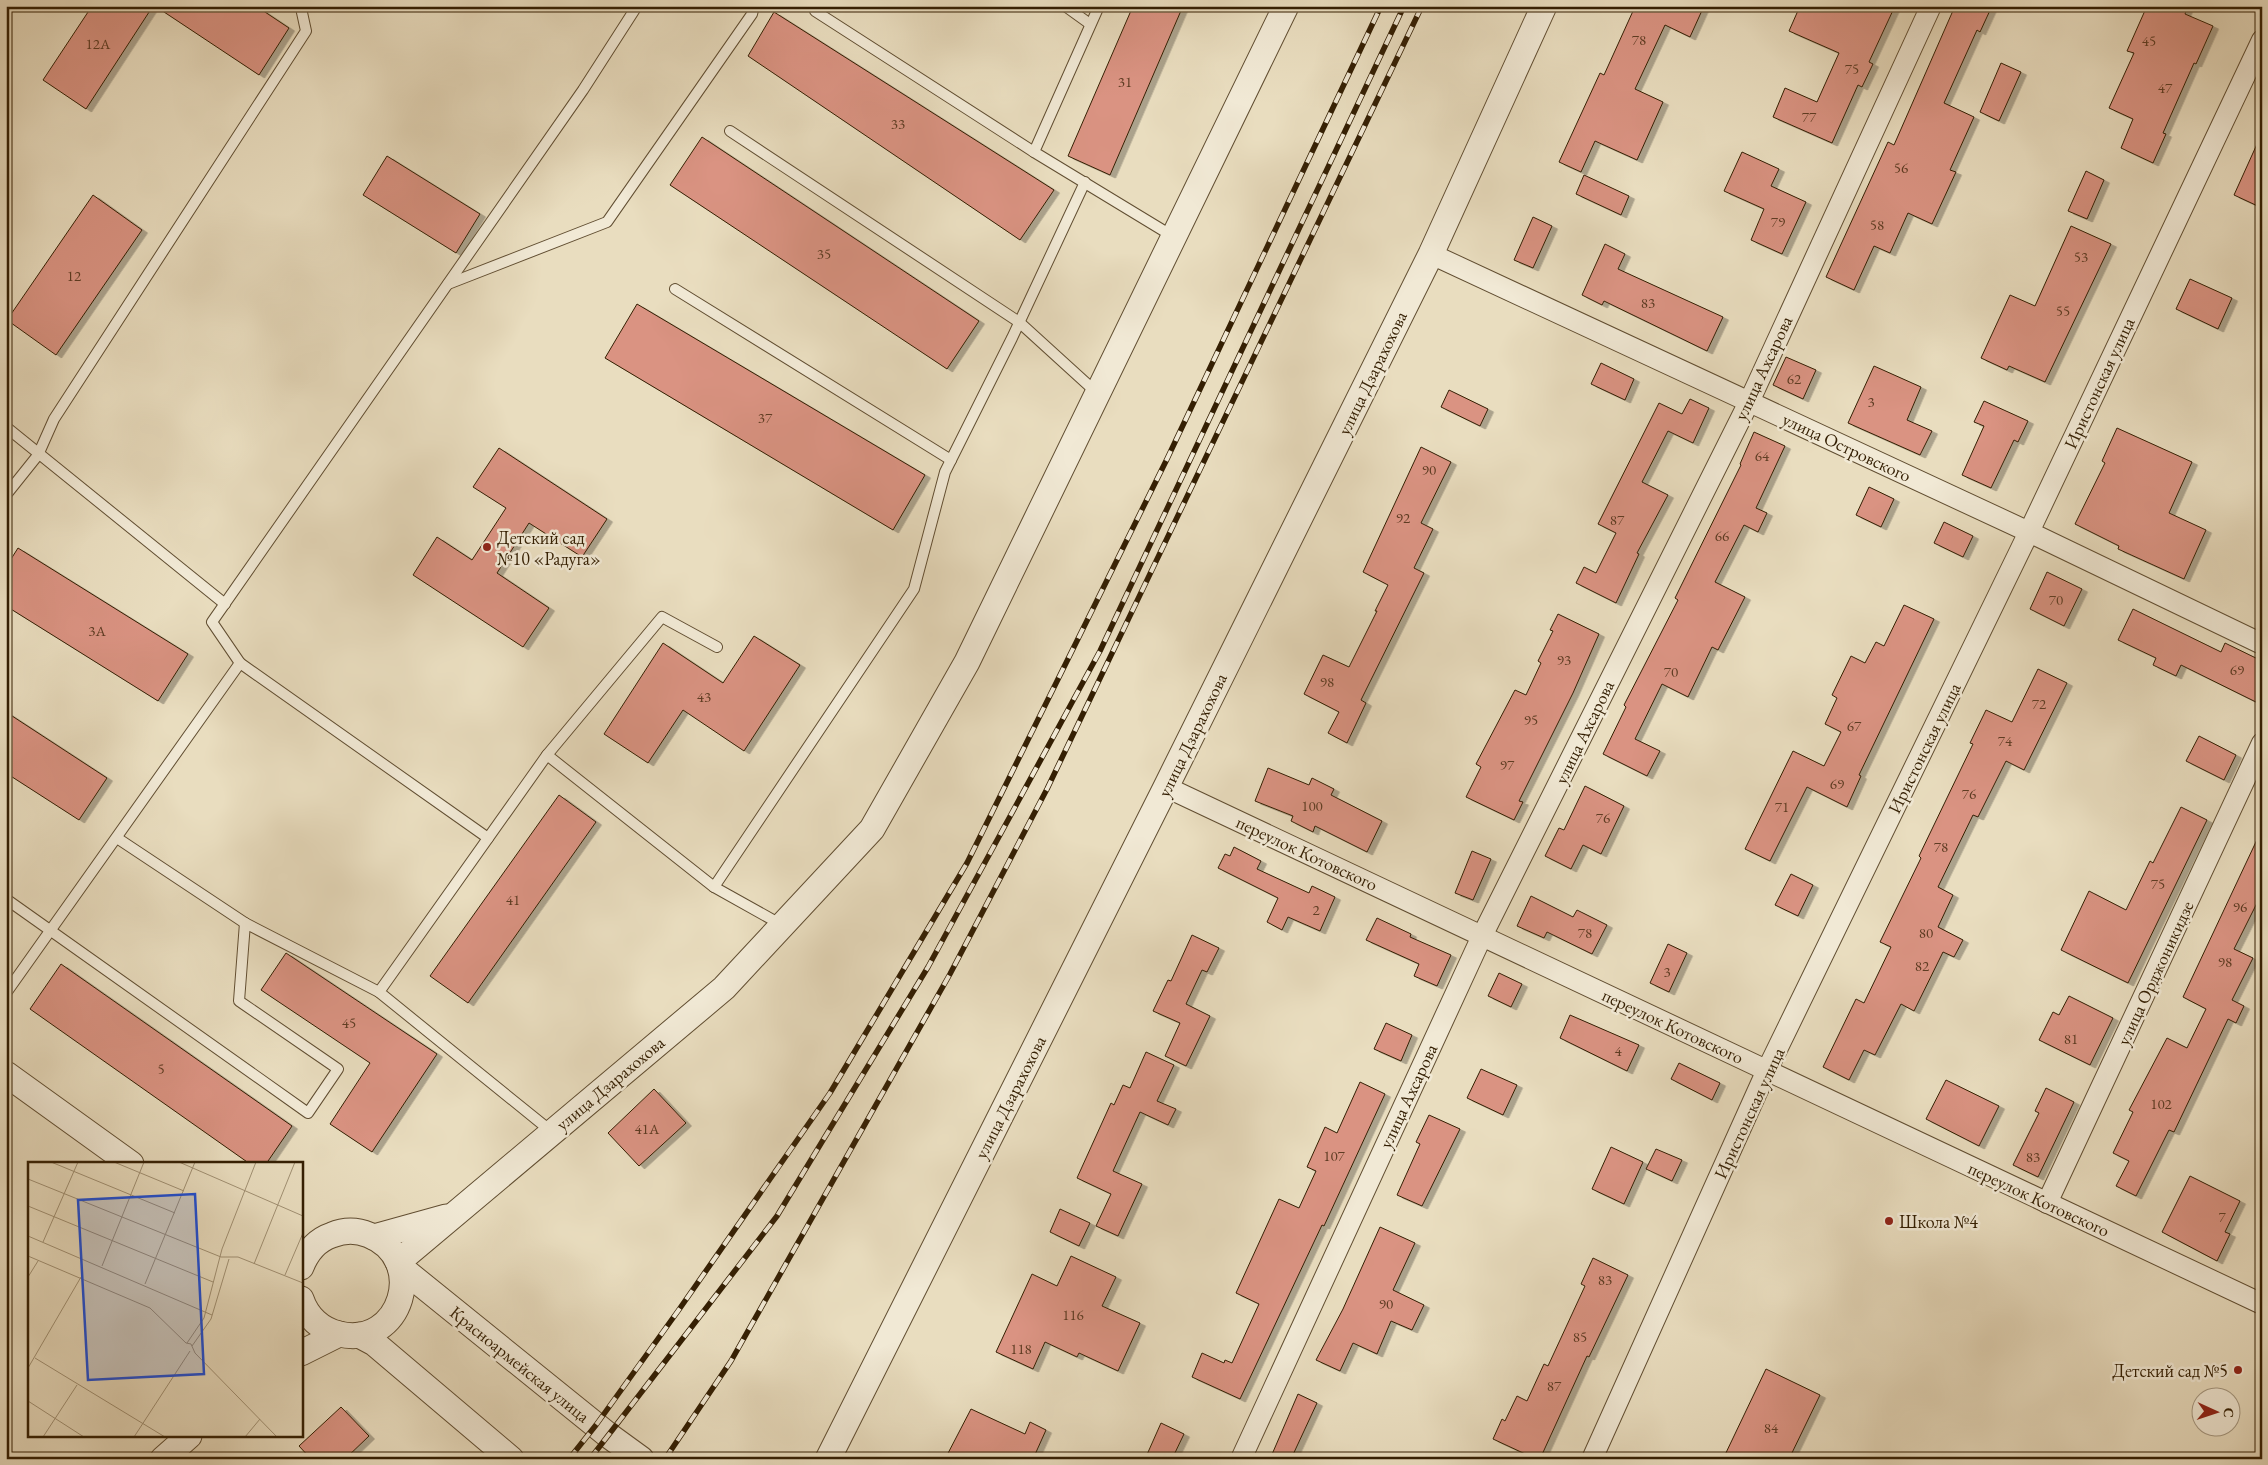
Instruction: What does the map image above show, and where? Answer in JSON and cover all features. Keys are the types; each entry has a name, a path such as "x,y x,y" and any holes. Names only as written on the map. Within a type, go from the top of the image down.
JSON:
{"street":[{"name":"улица Дзарахохова","path":"399,1264 451,1216 724,988 872,829 967,662 1286,6"},
{"name":"улица Дзарахохова","path":"828,1459 1166,787 1431,254 1544,6"},
{"name":"улица Ахсарова","path":"1241,1459 1482,936 1749,402 1931,6"},
{"name":"Иристонская улица","path":"1592,1459 1767,1070 2029,532 2262,40"},
{"name":"улица Островского","path":"1431,254 2029,532 2262,644"},
{"name":"улица Орджоникидзе","path":"2047,1203 2262,743"},
{"name":"переулок Котовского","path":"1166,787 2262,1304"},
{"path":"6,1074 127,1162"},
{"name":"улица Дзарахохова","path":"374,1237 451,1216"},
{"name":"Красноармейская улица","path":"302,1264 309,1252 312,1239 348,1231 357,1231 374,1237 391,1250 399,1264 608,1435 641,1459"},
{"path":"302,1353 349,1334 382,1325 397,1307 402,1291 399,1264"},
{"path":"302,1304 318,1324 374,1343 511,1459"},
{"path":"163,1459 187,1438"}],"lane":[{"path":"488,838 240,663 212,622 583,90 637,6"},
{"path":"448,284 607,222 752,14 754,6"},
{"path":"1065,6 1090,24"},
{"path":"1034,152 1099,6"},
{"path":"6,495 38,455 54,419 306,31 301,7"},
{"path":"815,11 1034,152 1174,237"},
{"path":"730,131 1019,322 1098,394"},
{"path":"714,887 914,589 945,472 1085,182"},
{"path":"674,289 951,460"},
{"path":"6,427 38,455 225,604"},
{"path":"379,992 547,755 662,617 717,647"},
{"path":"6,993 240,663"},
{"path":"547,755 714,887 782,925"},
{"path":"117,838 245,923 379,992 552,1132"},
{"path":"6,900 308,1113 338,1069 239,1001 245,923"}],"building":[{"path":"92,6 153,6 86,109 43,80"},
{"path":"155,6 256,6 289,28 259,75"},
{"path":"1133,6 1183,6 1110,175 1068,156"},
{"path":"1623,6 1704,6 1690,37 1665,25 1635,89 1663,102 1637,160 1595,141 1581,172 1559,162 1600,73 1604,75 1633,11"},
{"path":"1800,6 1895,6 1869,62 1873,64 1862,87 1858,85 1832,143 1773,117 1785,88 1817,102 1839,53 1789,31"},
{"path":"1955,6 1992,6 1980,32 1977,30 1944,103 1974,117 1950,170 1956,172 1932,224 1908,213 1890,253 1874,246 1854,290 1826,277 1888,142 1894,145"},
{"path":"2147,6 2188,6 2185,14 2213,26 2196,64 2194,63 2163,133 2166,134 2153,163 2121,148 2133,119 2109,108 2134,53 2127,51"},
{"path":"774,12 1054,190 1020,240 748,56"},
{"path":"2001,63 2021,72 1999,121 1980,112"},
{"path":"2262,133 2262,208 2234,195"},
{"path":"702,137 979,321 947,369 670,185"},
{"path":"1742,152 1779,169 1771,186 1806,202 1782,254 1751,240 1764,209 1724,191"},
{"path":"387,156 480,214 456,253 363,195"},
{"path":"2086,171 2104,180 2087,219 2068,211"},
{"path":"1584,175 1629,196 1621,215 1576,194"},
{"path":"93,195 142,230 56,355 7,320"},
{"path":"1533,217 1552,226 1533,268 1514,260"},
{"path":"2071,226 2111,244 2045,382 2009,366 2007,370 1981,358 2010,295 2035,306"},
{"path":"1605,244 1625,254 1618,269 1723,317 1707,351 1604,301 1602,305 1582,295"},
{"path":"2190,279 2232,298 2218,329 2176,309"},
{"path":"637,304 925,475 893,530 605,358"},
{"path":"1786,357 1816,370 1803,399 1773,385"},
{"path":"1601,363 1634,379 1625,400 1591,384"},
{"path":"1874,366 1921,387 1907,420 1932,431 1920,455 1848,423"},
{"path":"1449,390 1488,409 1480,426 1441,407"},
{"path":"1690,399 1709,408 1693,443 1668,431 1642,482 1668,495 1637,553 1639,554 1616,603 1576,583 1584,567 1596,573 1616,533 1598,524 1659,403 1682,414"},
{"path":"1984,401 2028,421 2018,442 2014,440 1991,488 1962,475 1984,426 1974,422"},
{"path":"2117,428 2192,462 2169,513 2206,530 2184,579 2118,549 2119,546 2075,524 2105,463 2102,461"},
{"path":"1754,432 1785,446 1756,508 1767,513 1758,532 1744,525 1715,582 1745,597 1718,650 1712,647 1688,697 1662,684 1635,739 1660,751 1647,776 1603,754 1626,707 1624,705 1678,600 1675,598 1741,465"},
{"path":"1421,447 1451,462 1421,523 1433,529 1414,568 1424,573 1361,700 1366,703 1347,743 1328,733 1339,712 1304,694 1323,655 1349,667 1377,611 1375,611 1388,585 1363,572"},
{"path":"499,448 607,519 582,557 529,523 497,573 549,608 523,647 413,575 437,537 472,560 506,508 473,487"},
{"path":"1869,487 1894,499 1881,527 1856,515"},
{"path":"1944,522 1973,536 1963,557 1934,543"},
{"path":"18,548 188,654 158,701 6,606 6,567"},
{"path":"2047,572 2082,589 2064,626 2030,609"},
{"path":"1904,605 1934,619 1859,775 1861,776 1847,807 1807,787 1770,861 1745,849 1793,751 1824,766 1841,732 1825,724 1837,698 1832,695 1851,656 1865,663 1876,642 1884,646"},
{"path":"2133,609 2221,652 2225,643 2262,661 2262,705 2181,665 2176,676 2153,665 2156,658 2118,640"},
{"path":"1558,614 1599,634 1573,693 1519,801 1523,802 1514,820 1466,797 1481,767 1476,764 1515,690 1526,695 1541,663 1538,661 1553,631 1550,630"},
{"path":"754,636 800,665 744,751 683,710 648,763 604,734 663,643 723,683"},
{"path":"2038,669 2067,683 2024,770 2006,761 1978,817 1973,815 1938,887 1953,895 1938,927 1963,940 1954,957 1943,952 1914,1011 1901,1004 1875,1055 1864,1050 1849,1080 1823,1067 1856,999 1864,1003 1891,947 1880,942 1973,744 1970,743 1986,710 2012,722"},
{"path":"6,712 107,778 79,820 6,773"},
{"path":"2199,736 2236,755 2224,780 2186,761"},
{"path":"1268,768 1309,785 1312,778 1334,789 1331,795 1382,821 1367,852 1315,826 1313,832 1291,821 1293,816 1255,801"},
{"path":"1585,786 1624,806 1601,854 1583,845 1571,869 1545,856 1559,828 1564,830"},
{"path":"559,795 596,822 468,1003 430,976"},
{"path":"2181,807 2207,820 2128,983 2061,950 2089,891 2126,910 2150,861 2153,863"},
{"path":"2262,829 2262,893 2234,949 2253,958 2232,1000 2244,1006 2236,1023 2228,1019 2174,1132 2169,1130 2136,1196 2116,1186 2129,1161 2113,1153 2133,1112 2129,1110 2167,1038 2187,1048 2206,1009 2183,997"},
{"path":"1234,847 1261,861 1257,869 1309,893 1312,886 1335,897 1320,931 1288,917 1282,930 1267,922 1278,898 1218,868 1225,854 1230,856"},
{"path":"1472,851 1491,859 1473,900 1455,893"},
{"path":"1791,874 1813,885 1798,916 1775,905"},
{"path":"1531,896 1573,917 1577,910 1607,925 1592,954 1547,932 1544,938 1517,926"},
{"path":"1377,918 1411,934 1410,937 1451,955 1437,986 1414,976 1419,964 1366,940"},
{"path":"1192,935 1219,948 1207,972 1202,970 1186,1004 1210,1016 1186,1066 1165,1056 1180,1023 1153,1011 1168,980 1171,981"},
{"path":"1668,944 1687,953 1669,992 1650,983"},
{"path":"286,953 437,1054 372,1152 330,1124 370,1063 261,990"},
{"path":"61,964 292,1126 267,1162 247,1162 30,1009"},
{"path":"1499,973 1522,984 1511,1007 1488,996"},
{"path":"2069,996 2113,1018 2090,1065 2039,1040 2053,1012 2059,1015"},
{"path":"1570,1015 1639,1045 1627,1071 1560,1038"},
{"path":"1386,1023 1412,1035 1401,1061 1374,1049"},
{"path":"1146,1052 1174,1065 1157,1101 1176,1109 1168,1125 1140,1112 1113,1171 1142,1184 1118,1236 1096,1226 1111,1194 1077,1178 1111,1103 1114,1105 1123,1085 1130,1088"},
{"path":"1679,1063 1720,1083 1712,1100 1671,1079"},
{"path":"1481,1069 1517,1085 1503,1115 1467,1098"},
{"path":"1946,1080 1999,1106 1979,1146 1926,1119"},
{"path":"1360,1082 1385,1094 1324,1226 1322,1225 1240,1399 1192,1377 1202,1353 1224,1363 1225,1360 1232,1363 1259,1304 1236,1293 1279,1199 1299,1208 1316,1171 1307,1167 1325,1127 1337,1133"},
{"path":"2046,1088 2074,1102 2038,1177 2013,1165 2039,1113 2035,1111"},
{"path":"654,1089 686,1123 639,1166 608,1133"},
{"path":"1429,1115 1460,1129 1422,1206 1397,1195 1420,1144 1416,1142"},
{"path":"1611,1147 1643,1162 1624,1204 1592,1189"},
{"path":"1656,1149 1682,1160 1672,1181 1646,1169"},
{"path":"2190,1176 2240,1201 2225,1232 2230,1234 2217,1261 2162,1232"},
{"path":"1060,1209 1090,1223 1079,1246 1050,1232"},
{"path":"1380,1227 1415,1243 1393,1290 1424,1305 1412,1330 1391,1321 1377,1354 1353,1343 1340,1371 1316,1360 1343,1309"},
{"path":"1071,1256 1116,1277 1102,1306 1140,1323 1118,1371 1079,1353 1077,1357 1045,1342 1033,1369 996,1352 1032,1274 1057,1286"},
{"path":"1593,1258 1628,1275 1589,1357 1587,1356 1540,1459 1536,1459 1493,1439 1502,1419 1505,1421 1517,1396 1527,1401 1544,1364 1548,1366 1585,1286 1581,1284"},
{"path":"1766,1369 1820,1395 1789,1459 1723,1459"},
{"path":"1298,1394 1317,1403 1291,1459 1270,1459"},
{"path":"341,1407 369,1436 345,1459 311,1459 299,1446"},
{"path":"971,1409 1025,1434 1030,1422 1046,1430 1033,1459 945,1459"},
{"path":"1161,1423 1184,1434 1172,1459 1145,1459"}],"railway":[{"path":"569,1459 596,1425 678,1311 830,1093 967,863 1167,459 1381,6"},
{"path":"590,1459 777,1216 928,967 1100,651 1404,6"},
{"path":"665,1459 731,1361 950,974 1047,789 1422,6"}],"place":[{"name":"Детский сад №10 «Радуга»","path":"487,547"},
{"name":"Школа №4","path":"1889,1221"},
{"name":"Детский сад №5","path":"2238,1370"}]}
